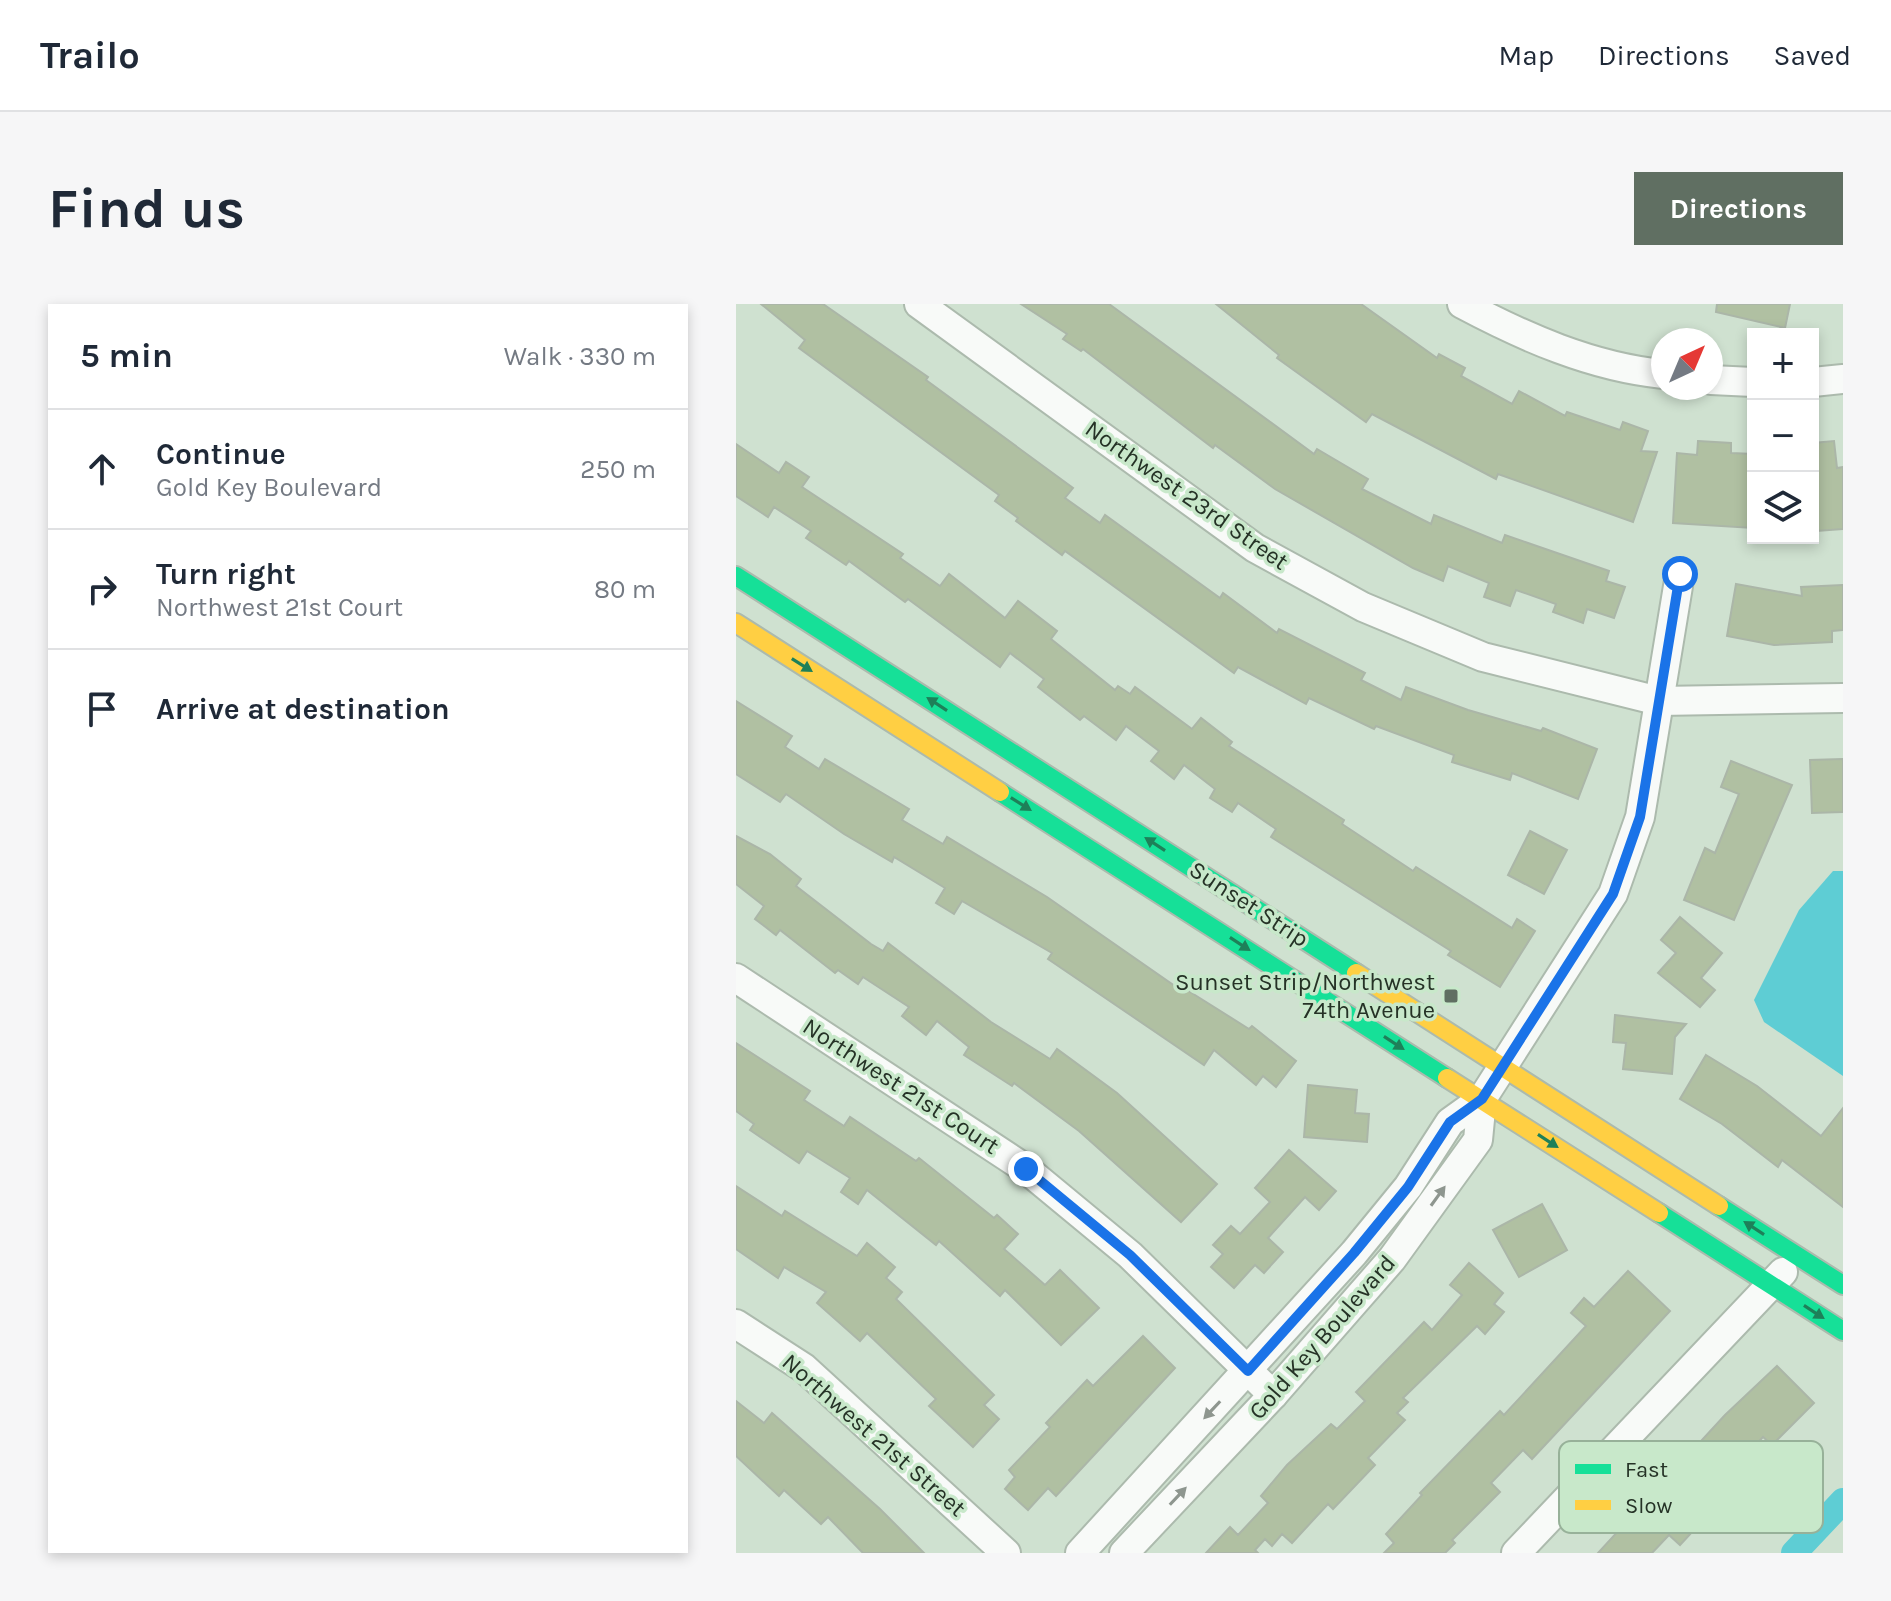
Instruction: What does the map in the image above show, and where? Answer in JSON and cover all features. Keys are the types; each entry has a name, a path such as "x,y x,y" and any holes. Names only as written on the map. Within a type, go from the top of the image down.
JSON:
{"street":[{"name":"Northwest 23rd Street","path":"919,304 1255,548 1363,607 1483,657 1659,701 1843,698"},
{"path":"1462,304 1512,331 1625,370 1651,373"},
{"path":"1819,381 1843,379"},
{"path":"1723,380 1747,382"},
{"name":"Gold Key Boulevard","path":"1080,1553 1354,1253 1408,1187 1450,1122 1482,1099 1613,894 1640,817 1680,574"},
{"name":"Sunset Strip","path":"736,576 1843,1285"},
{"name":"Sunset Strip","path":"736,623 1843,1331"},
{"name":"Northwest 21st Court","path":"736,978 1026,1169 1130,1255 1273,1395"},
{"name":"Gold Key Boulevard","path":"1124,1553 1273,1395 1392,1259 1478,1140 1482,1099"},
{"path":"1622,1441 1799,1257"},
{"name":"Northwest 21st Street","path":"736,1324 804,1368 1006,1553"},
{"path":"1516,1553 1559,1508"}],"water":[{"path":"1833,871 1843,871 1843,1076 1764,1022 1754,1000 1799,910"}],"building":[{"path":"761,304 823,304 928,377 926,380 1073,488 1065,498 1100,523 1105,515 1220,598 1223,593 1277,633 1279,629 1365,673 1361,680 1401,700 1406,687 1468,710 1541,731 1543,728 1597,749 1578,799 1512,773 1510,780 1452,762 1454,755 1376,726 1374,729 1309,698 1306,704 1238,667 1234,673 1065,551 1062,555 1016,521 1018,518 995,501 999,495 799,348 805,340"},
{"path":"1021,304 1109,304 1314,454 1317,449 1368,479 1362,489 1431,524 1434,515 1502,543 1505,535 1609,571 1606,581 1625,587 1614,618 1587,609 1583,623 1553,612 1556,604 1516,590 1510,606 1484,597 1489,583 1448,566 1443,581 1413,568 1275,489 1215,445 1213,448 1083,349 1081,351 1063,339 1067,334"},
{"path":"1216,304 1361,304 1437,358 1439,354 1465,368 1461,376 1512,404 1519,391 1565,416 1567,412 1620,430 1623,422 1648,431 1641,451 1657,452 1633,522 1498,474 1496,479 1372,414 1366,422 1277,358 1279,355"},
{"path":"1717,304 1790,304 1785,328 1716,312"},
{"path":"1698,441 1731,443 1731,453 1747,454 1747,528 1673,523 1677,453 1697,455"},
{"path":"1834,441 1837,468 1843,467 1843,529 1819,531 1819,442"},
{"path":"736,444 779,473 786,462 809,477 802,487 903,554 900,558 940,586 949,574 1005,618 1018,601 1057,631 1051,639 1115,690 1118,686 1130,694 1135,687 1192,729 1201,718 1232,742 1229,746 1344,820 1342,824 1413,871 1416,867 1512,928 1517,919 1535,931 1500,987 1448,955 1451,951 1271,837 1276,829 1238,803 1232,812 1210,798 1215,789 1184,765 1174,779 1151,761 1159,751 1126,726 1116,740 1084,716 1080,720 1038,687 1044,679 1010,653 1000,667 908,599 905,602 849,561 846,565 806,538 811,531 774,507 768,517 736,496"},
{"path":"1736,584 1802,596 1801,587 1843,585 1843,630 1832,631 1832,642 1774,645 1727,636"},
{"path":"736,701 792,736 785,747 819,769 825,759 909,809 902,820 943,844 947,837 1047,897 1185,993 1187,990 1249,1029 1252,1026 1296,1061 1276,1087 1263,1076 1256,1085 1214,1050 1204,1065 1048,959 1052,953 962,901 954,914 936,903 945,888 894,857 892,862 844,834 786,794 780,802 736,774"},
{"path":"1843,759 1843,812 1812,813 1810,760"},
{"path":"1731,761 1792,785 1734,920 1684,900 1705,848 1715,853 1739,794 1721,787"},
{"path":"1530,831 1567,850 1544,894 1508,875"},
{"path":"736,836 770,854 801,879 796,886 871,944 883,951 888,943 991,1022 1050,1059 1057,1049 1117,1093 1217,1184 1181,1222 1079,1131 1014,1083 1012,1086 964,1055 969,1047 937,1021 926,1035 902,1016 909,1007 863,977 858,984 838,970 835,973 780,930 776,935 755,919 764,906 736,884"},
{"path":"1680,917 1722,953 1701,978 1715,990 1700,1007 1658,973 1676,953 1661,940"},
{"path":"1615,1015 1686,1024 1675,1037 1672,1074 1623,1069 1626,1043 1613,1042"},
{"path":"736,1043 810,1091 804,1100 844,1126 850,1117 916,1161 919,1158 1018,1234 1004,1249 1045,1285 1060,1270 1099,1308 1061,1345 1005,1290 1000,1296 939,1241 936,1245 867,1190 858,1204 841,1192 850,1178 807,1151 799,1163 750,1130 754,1124 736,1111"},
{"path":"1706,1055 1757,1086 1821,1136 1843,1108 1843,1207 1782,1160 1778,1167 1722,1124 1680,1099"},
{"path":"1308,1085 1357,1090 1355,1113 1369,1114 1367,1142 1304,1137"},
{"path":"1289,1150 1336,1191 1319,1210 1305,1197 1268,1238 1283,1252 1264,1273 1255,1265 1234,1288 1211,1267 1223,1254 1213,1245 1231,1226 1240,1234 1270,1202 1255,1188"},
{"path":"736,1186 782,1216 785,1211 857,1256 867,1243 895,1267 886,1278 902,1292 896,1299 994,1395 984,1405 999,1419 973,1447 929,1406 936,1399 867,1333 860,1341 817,1303 826,1292 784,1267 778,1278 736,1249"},
{"path":"1542,1204 1567,1250 1519,1277 1493,1230"},
{"path":"1469,1263 1503,1293 1494,1304 1504,1312 1485,1334 1477,1326 1403,1398 1408,1402 1397,1413 1405,1420 1368,1458 1375,1465 1333,1509 1328,1504 1292,1543 1282,1534 1272,1546 1265,1539 1255,1550 1258,1553 1206,1553 1230,1527 1238,1535 1268,1503 1261,1496 1287,1465 1331,1424 1337,1429 1365,1401 1356,1392 1424,1322 1432,1330 1462,1295 1450,1285"},
{"path":"1628,1271 1670,1311 1532,1459 1523,1450 1491,1483 1500,1492 1452,1540 1455,1543 1445,1553 1384,1553 1394,1543 1386,1534 1422,1495 1420,1493 1500,1411 1504,1415 1586,1326 1571,1313 1584,1298 1594,1307"},
{"path":"1143,1336 1175,1368 1056,1496 1048,1488 1028,1510 1005,1489 1015,1477 1009,1470 1050,1427 1046,1423 1087,1380 1093,1386"},
{"path":"1777,1366 1814,1403 1776,1441 1768,1441 1763,1437 1759,1441 1701,1441"},
{"path":"736,1401 764,1423 772,1413 880,1509 924,1553 863,1553 828,1517 821,1524 784,1490 779,1496 736,1456"},
{"path":"1616,1533 1691,1533 1680,1545 1669,1535 1652,1553 1598,1553"}],"waterway":[{"path":"1823,1522 1843,1501"},
{"path":"1794,1553 1813,1533"}],"traffic: fast":[{"path":"736,576 1356,973"},
{"path":"1000,792 1447,1078"},
{"path":"1719,1206 1843,1285"},
{"path":"1659,1213 1843,1331"}],"traffic: slow":[{"path":"736,623 1000,792"},
{"path":"1356,973 1719,1206"},
{"path":"1447,1078 1659,1213"}],"place":[{"name":"Sunset Strip/Northwest 74th Avenue","path":"1451,996"}],"route":[{"path":"1026,1169 1130,1255 1248,1371 1354,1253 1408,1187 1450,1122 1482,1099 1522,1041 1613,894 1640,817 1680,574"}]}
